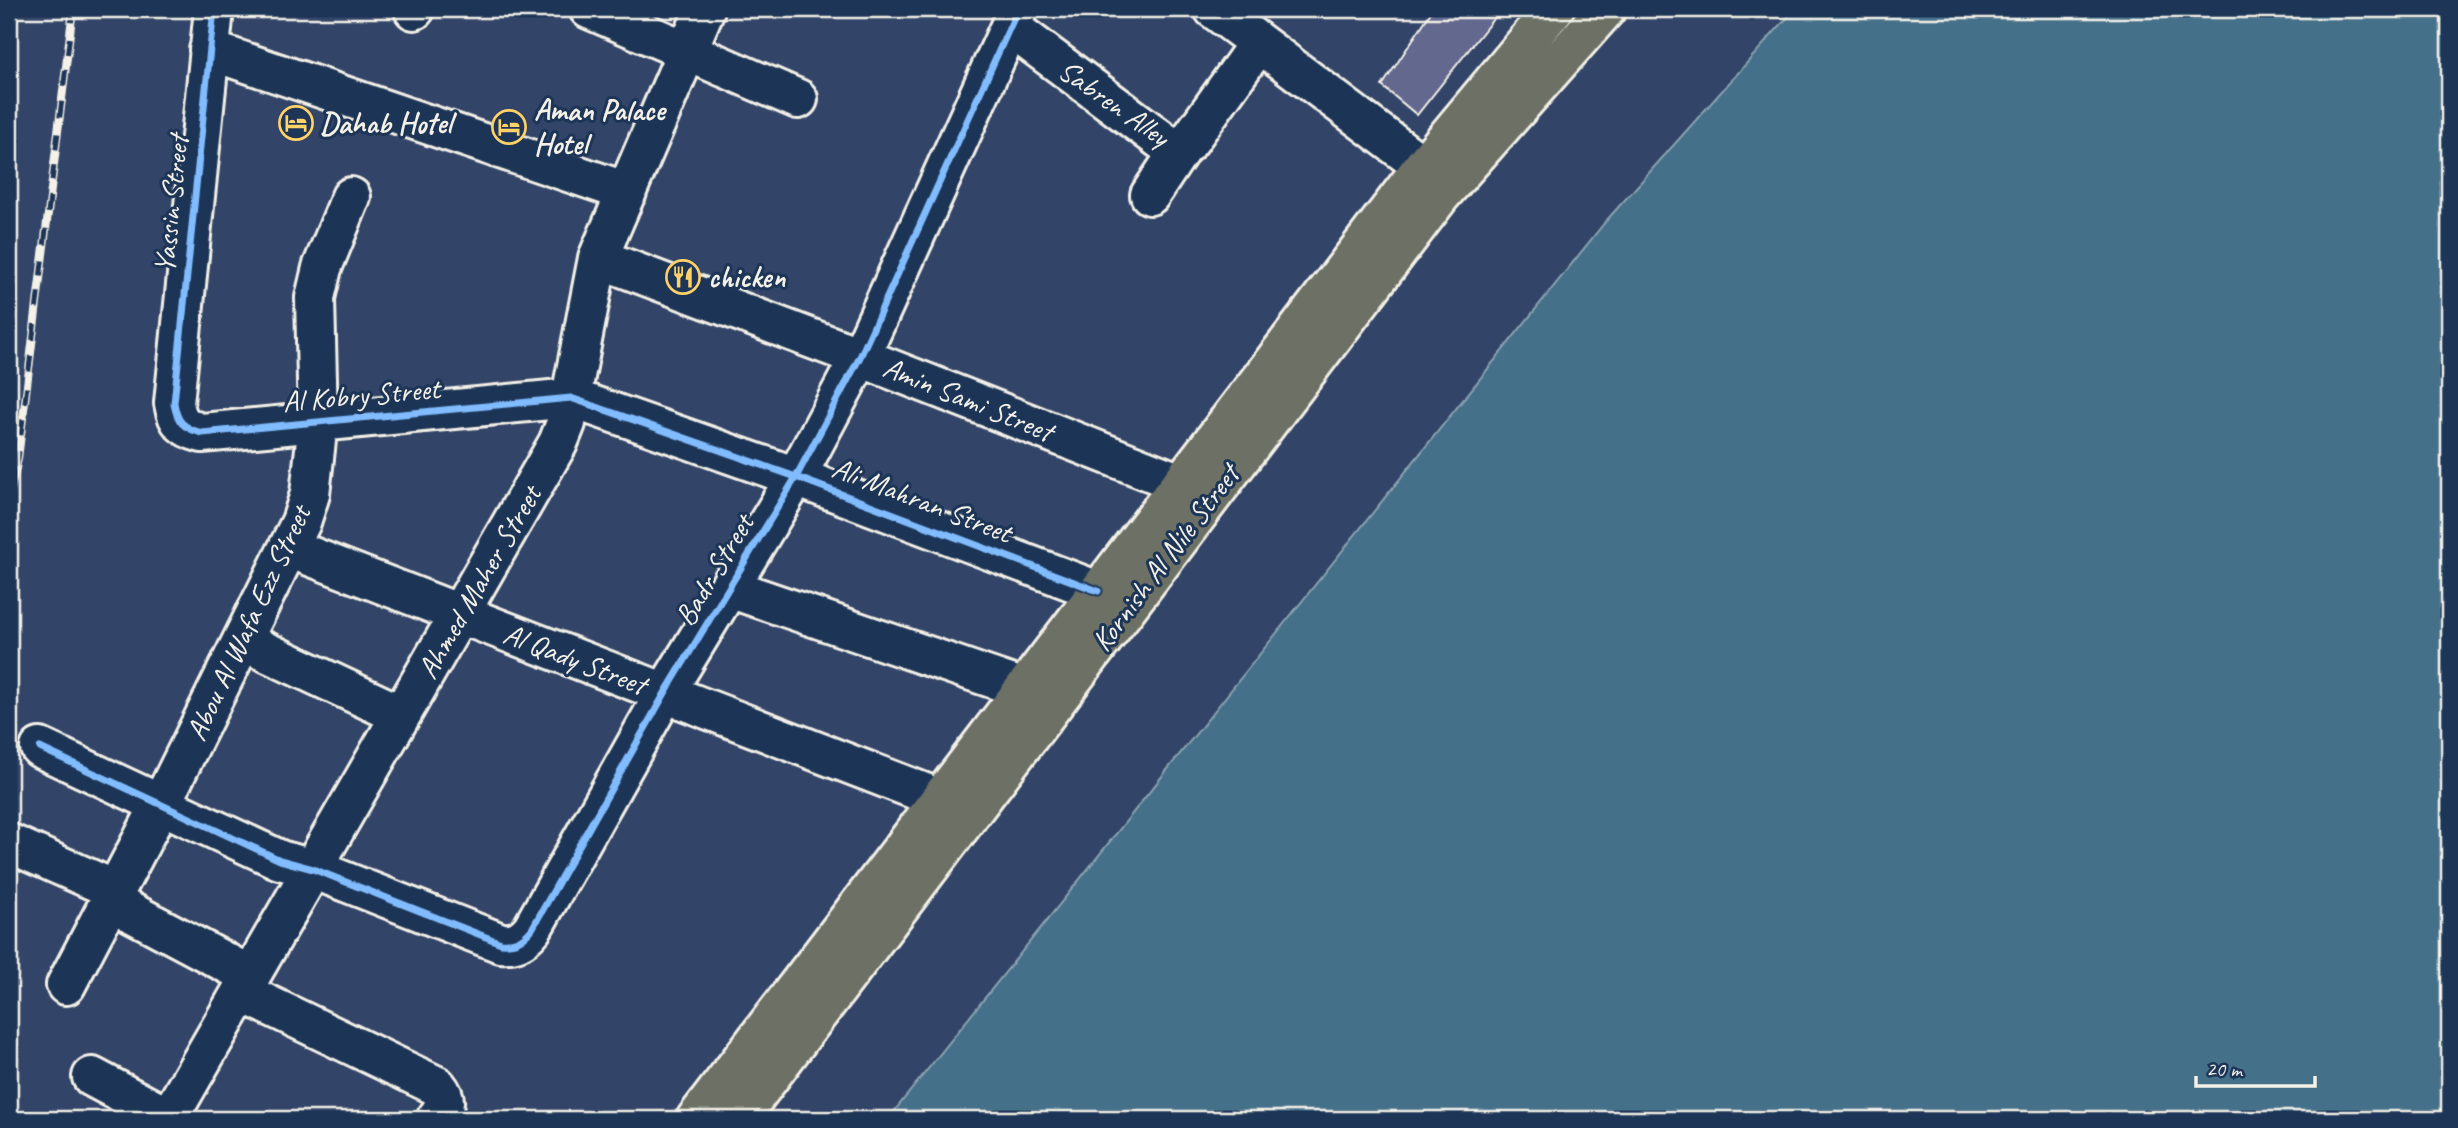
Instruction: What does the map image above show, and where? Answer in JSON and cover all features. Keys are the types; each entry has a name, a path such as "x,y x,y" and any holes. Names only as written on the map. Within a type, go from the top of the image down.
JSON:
{"main road":[{"name":"Kornish Al Nile Street","path":"696,1119 1423,166 1553,9"},
{"name":"Kornish Al Nile Street","path":"738,1119 1440,196 1606,9"}],"street":[{"name":"Yassin Street","path":"174,403 214,9"},
{"path":"589,9 798,99"},
{"name":"Ahmed Maher Street","path":"169,1119 558,443 566,423 598,258 705,9"},
{"path":"1214,9 1423,166"},
{"name":"Sabren Alley","path":"1014,18 1172,148 1182,147 1189,141 1259,43"},
{"name":"Badr Street","path":"313,869 501,943 513,944 524,939 665,693 796,477 860,357 1014,18"},
{"path":"209,50 627,191"},
{"path":"1150,195 1182,147"},
{"name":"Abou Al Wafa Ezz Street","path":"66,985 161,804 301,522 310,494 318,422 315,298 322,268 351,197"},
{"name":"Amin Sami Street","path":"598,258 860,357 1180,483"},
{"name":"Al Kobry Street","path":"174,403 177,418 187,429 202,433 570,398"},
{"name":"Ali Mahran Street","path":"570,398 796,477 1098,591"},
{"name":"Al Qady Street","path":"289,548 940,799"},
{"path":"729,588 1024,689"},
{"path":"243,641 401,715"},
{"path":"40,748 280,860 313,869"},
{"path":"9,843 113,895 246,984 437,1086 445,1103 436,1119"},
{"path":"92,1077 169,1119"}],"water":[{"path":"1795,9 2449,9 2449,1119 888,1119 1606,221"}],"building":[{"path":"1433,9 1501,9 1417,115 1382,86"}],"railway":[{"path":"9,498 18,459 73,9"}],"cycle path":[{"path":"214,9 174,403 179,420 190,429 202,433 571,398 796,477 1098,591"},
{"path":"40,748 280,860 313,869 501,943 518,941 525,936 532,929 665,693 796,477 860,357 1018,9"}],"place":[{"name":"Dahab Hotel","path":"296,123"},
{"name":"Aman Palace Hotel","path":"509,127"},
{"name":"chicken","path":"683,277"}]}
